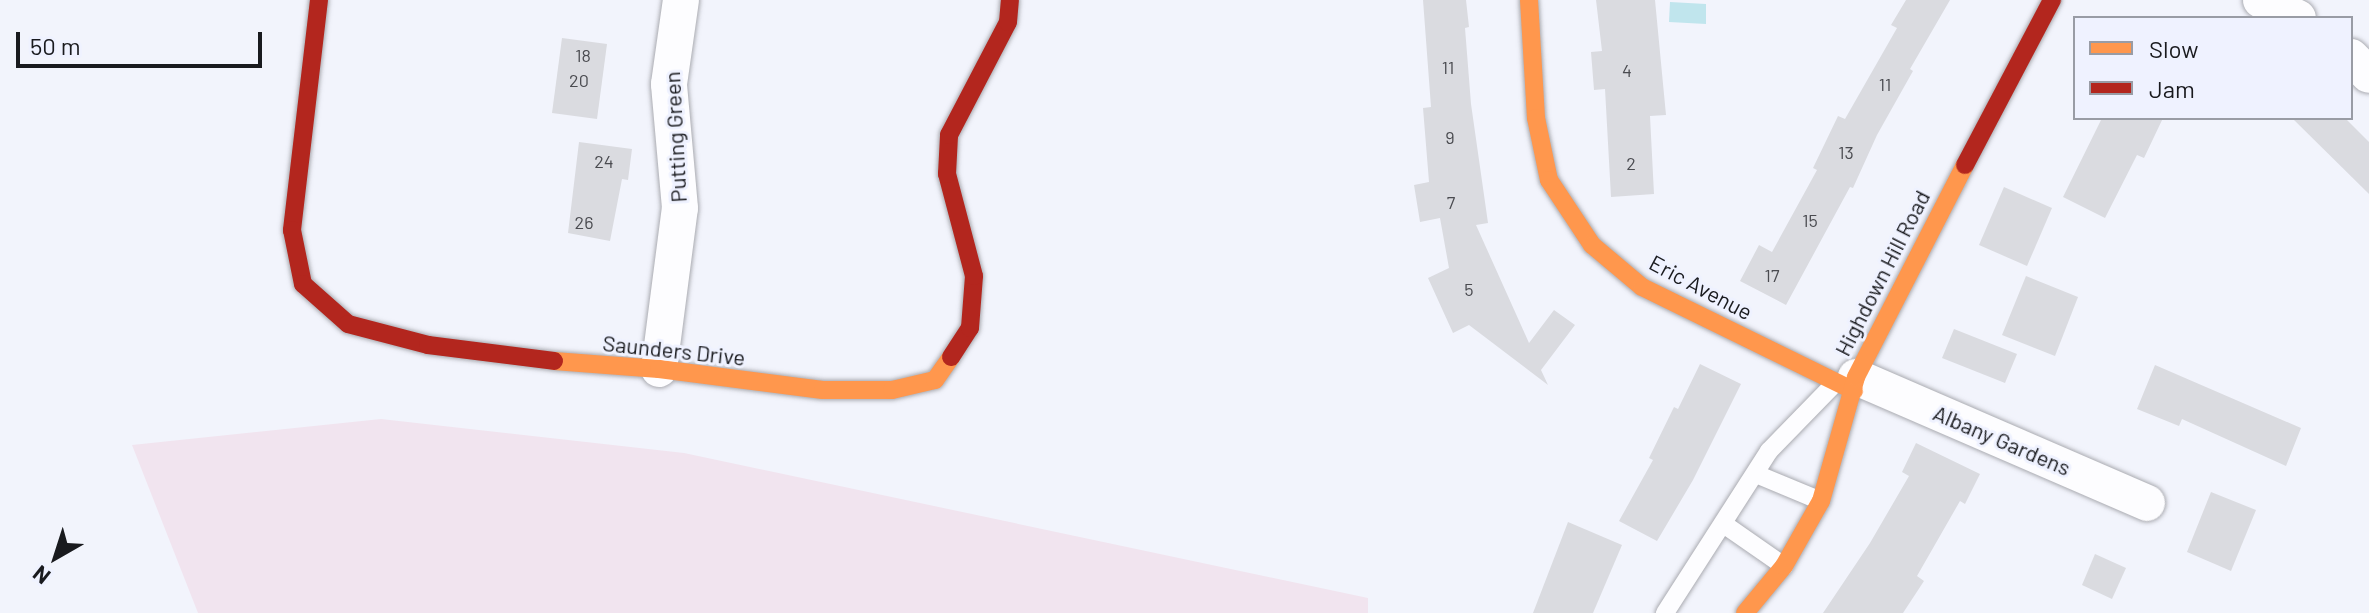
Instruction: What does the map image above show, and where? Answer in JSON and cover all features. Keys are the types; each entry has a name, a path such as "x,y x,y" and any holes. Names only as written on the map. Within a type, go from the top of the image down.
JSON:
{"street":[{"name":"Saunders Drive","path":"319,0 292,230 303,284 348,324 428,345 564,364 659,369 823,390 892,390 935,380 970,328 974,276 947,174 949,135 1008,22 1010,0"},
{"name":"Putting Green","path":"659,369 680,208 669,84 681,0"},
{"name":"Eric Avenue","path":"1529,0 1536,118 1549,180 1592,245 1642,287 1849,384"},
{"name":"Highdown Hill Road","path":"1745,613 1784,566 1821,501 1849,384 2052,0"},
{"path":"2261,0 2294,16"},
{"path":"2353,59 2369,75"},
{"name":"Albany Gardens","path":"1849,384 2147,503"}],"lane":[{"path":"1665,613 1725,525 1769,451 1849,384"},
{"path":"1756,474 1821,501"},
{"path":"1725,525 1784,566"}],"shaded area":[{"path":"381,419 684,453 1368,598 1368,613 198,613 132,445"}],"water":[{"path":"1670,2 1706,4 1706,24 1669,22"}],"building":[{"path":"1423,0 1466,0 1471,104 1488,223 1476,225 1529,343 1554,310 1575,325 1541,370 1548,385 1469,325 1453,333 1428,278 1449,268 1440,218 1420,222 1414,185 1429,182 1423,108 1431,107"},
{"path":"1596,0 1655,0 1666,115 1650,116 1654,194 1611,197 1605,89 1594,90 1591,52 1602,51"},
{"path":"1906,0 1950,0 1910,69 1913,71 1877,135 1853,188 1850,187 1786,305 1740,281 1759,245 1772,252 1817,170 1813,168 1838,116 1845,119 1897,28 1891,25"},
{"path":"562,38 607,44 597,119 552,113"},
{"path":"2101,120 2162,120 2144,158 2137,155 2105,218 2063,197"},
{"path":"2294,120 2347,120 2369,142 2369,194"},
{"path":"579,142 632,149 628,180 622,179 610,241 568,233"},
{"path":"2004,187 2052,208 2027,266 1979,245"},
{"path":"2026,276 2078,297 2055,356 2002,335"},
{"path":"1954,329 2017,354 2005,383 1942,358"},
{"path":"1700,364 1741,384 1693,480 1657,541 1619,521 1653,460 1649,458 1674,407 1678,409"},
{"path":"2155,365 2301,428 2286,466 2182,419 2179,426 2137,409"},
{"path":"1916,443 1980,474 1965,504 1960,501 1917,576 1924,581 1903,613 1823,613 1870,543 1909,476 1902,472"},
{"path":"2211,492 2256,510 2231,571 2187,552"},
{"path":"1568,522 1622,545 1593,613 1533,613"},
{"path":"2095,554 2126,568 2112,599 2082,585"}],"traffic: slow":[{"path":"1529,0 1536,118 1549,180 1592,245 1642,287 1854,391"},
{"path":"1745,613 1784,566 1821,501 1856,377 1965,165"},
{"path":"554,361 659,369 823,390 892,390 935,380 951,357"}],"traffic: jam":[{"path":"319,0 292,230 303,284 348,324 428,345 554,361"},
{"path":"951,357 970,328 974,276 947,174 949,135 1008,22 1010,0"},
{"path":"1965,165 2052,0"}]}
